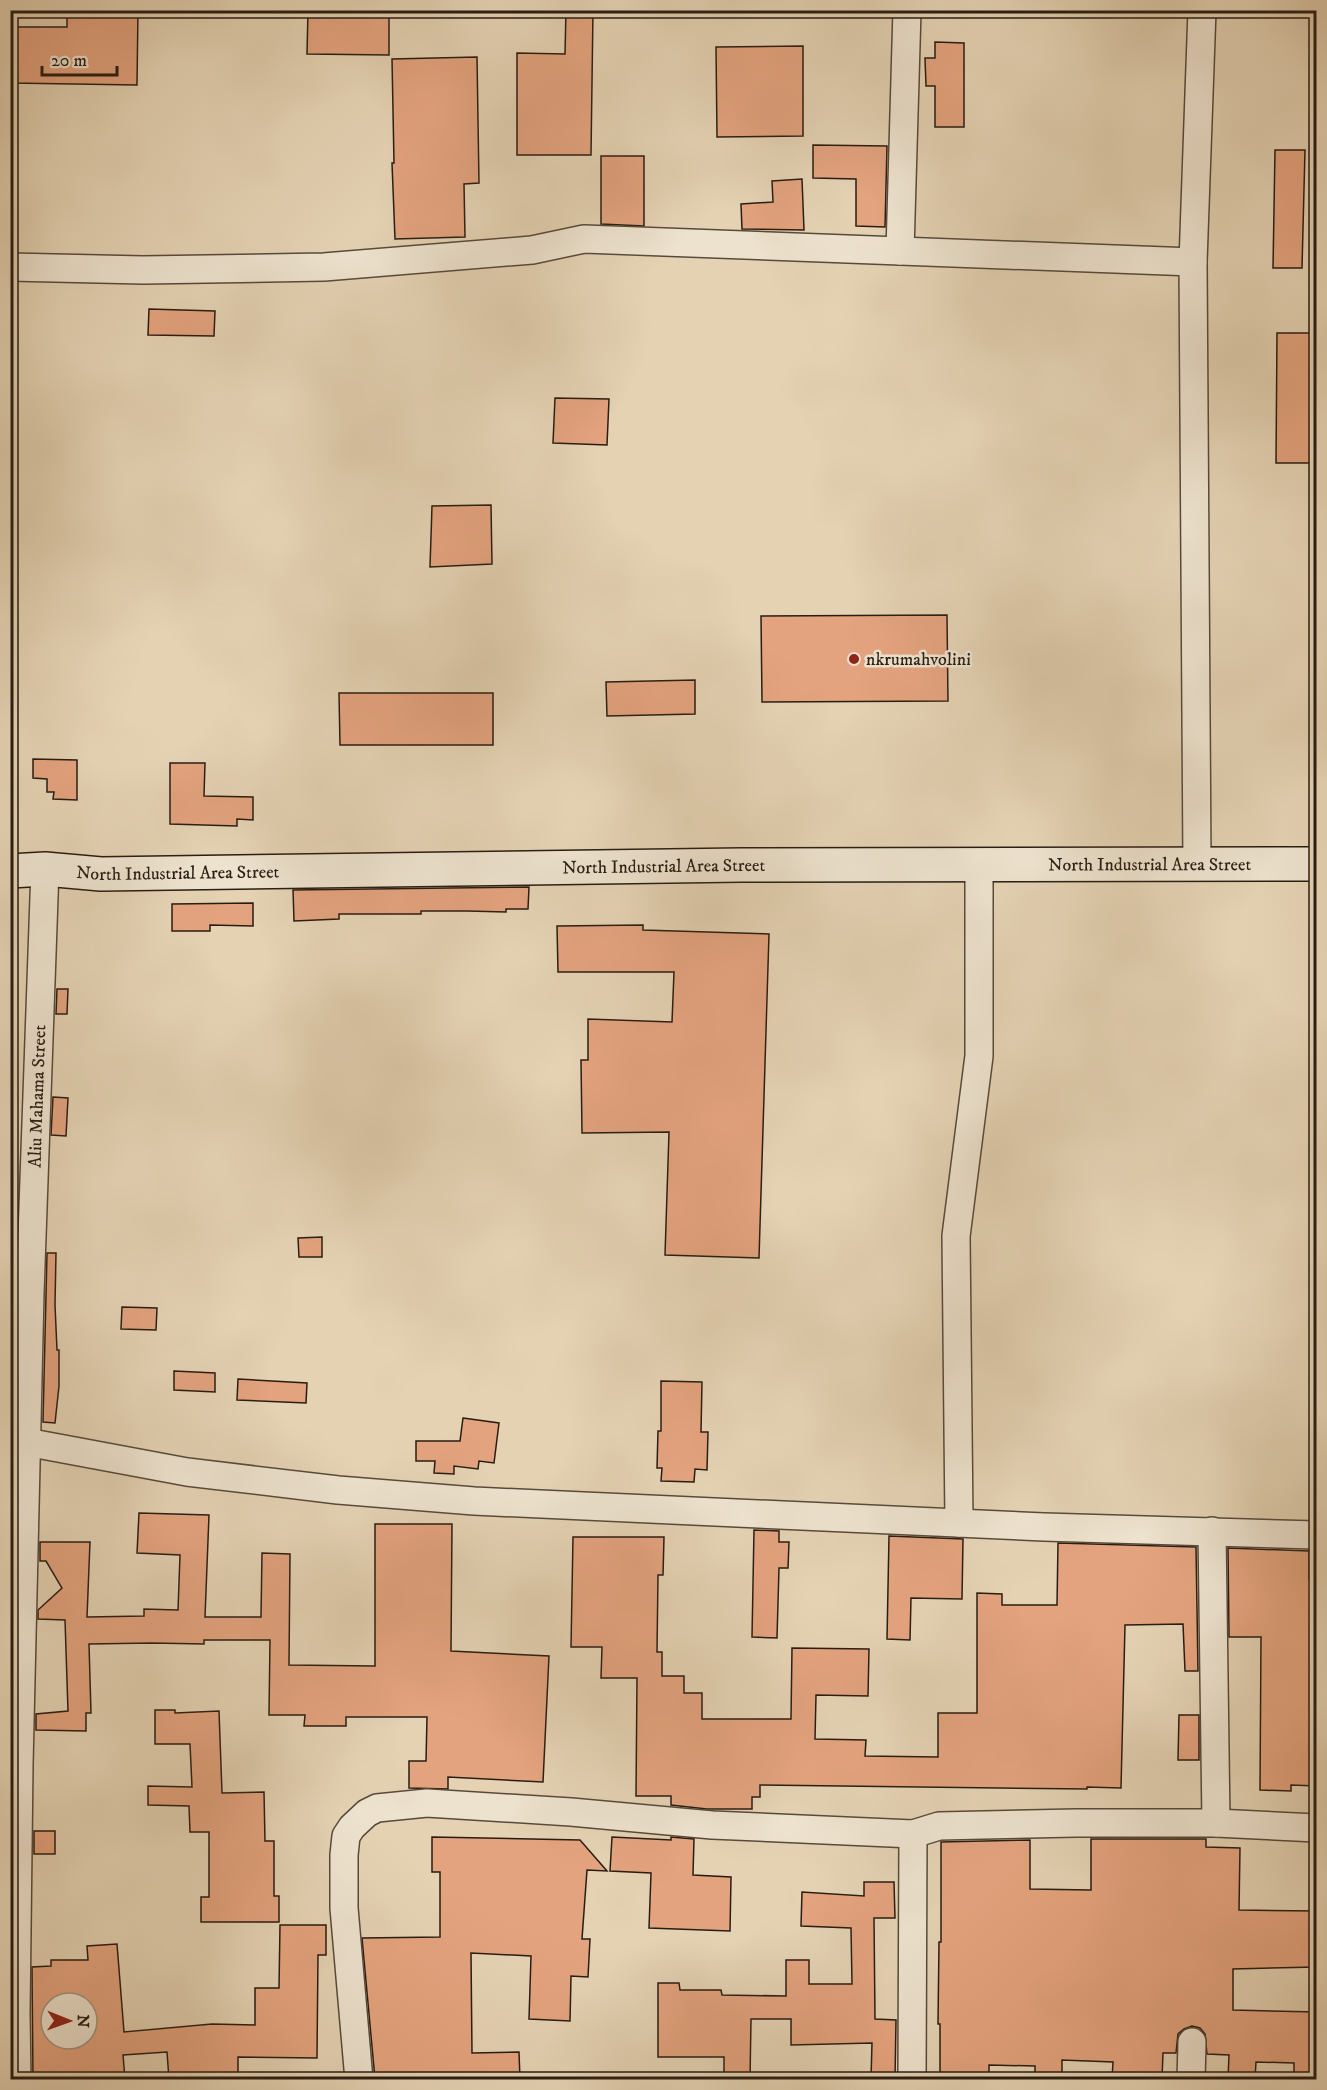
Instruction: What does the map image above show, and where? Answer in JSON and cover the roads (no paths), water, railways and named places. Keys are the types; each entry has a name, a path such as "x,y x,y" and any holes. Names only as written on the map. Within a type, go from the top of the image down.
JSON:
{"main road":[{"name":"North Industrial Area Street","path":"10,870 45,869 101,874 741,865 1317,864"}],"street":[{"path":"900,251 907,10"},
{"path":"1197,865 1193,262 1202,10"},
{"path":"10,267 143,270 324,267 532,250 584,239 1193,262"},
{"path":"959,1523 956,1236 979,1056 980,865"},
{"name":"Aliu Mahama Street","path":"17,2079 18,1441 45,869"},
{"path":"18,1441 187,1472 404,1496 486,1502 959,1523 1317,1535"},
{"path":"1212,1531 1216,1823"},
{"path":"359,2079 344,1908 344,1855 346,1836 352,1827 367,1813 377,1808 427,1803 571,1812 712,1825 913,1834 939,1826 1216,1823 1317,1828"},
{"path":"912,2079 913,1834"},
{"path":"1191,2079 1192,2042"}],"place":[{"name":"nkrumahvolini","path":"854,659"}]}
